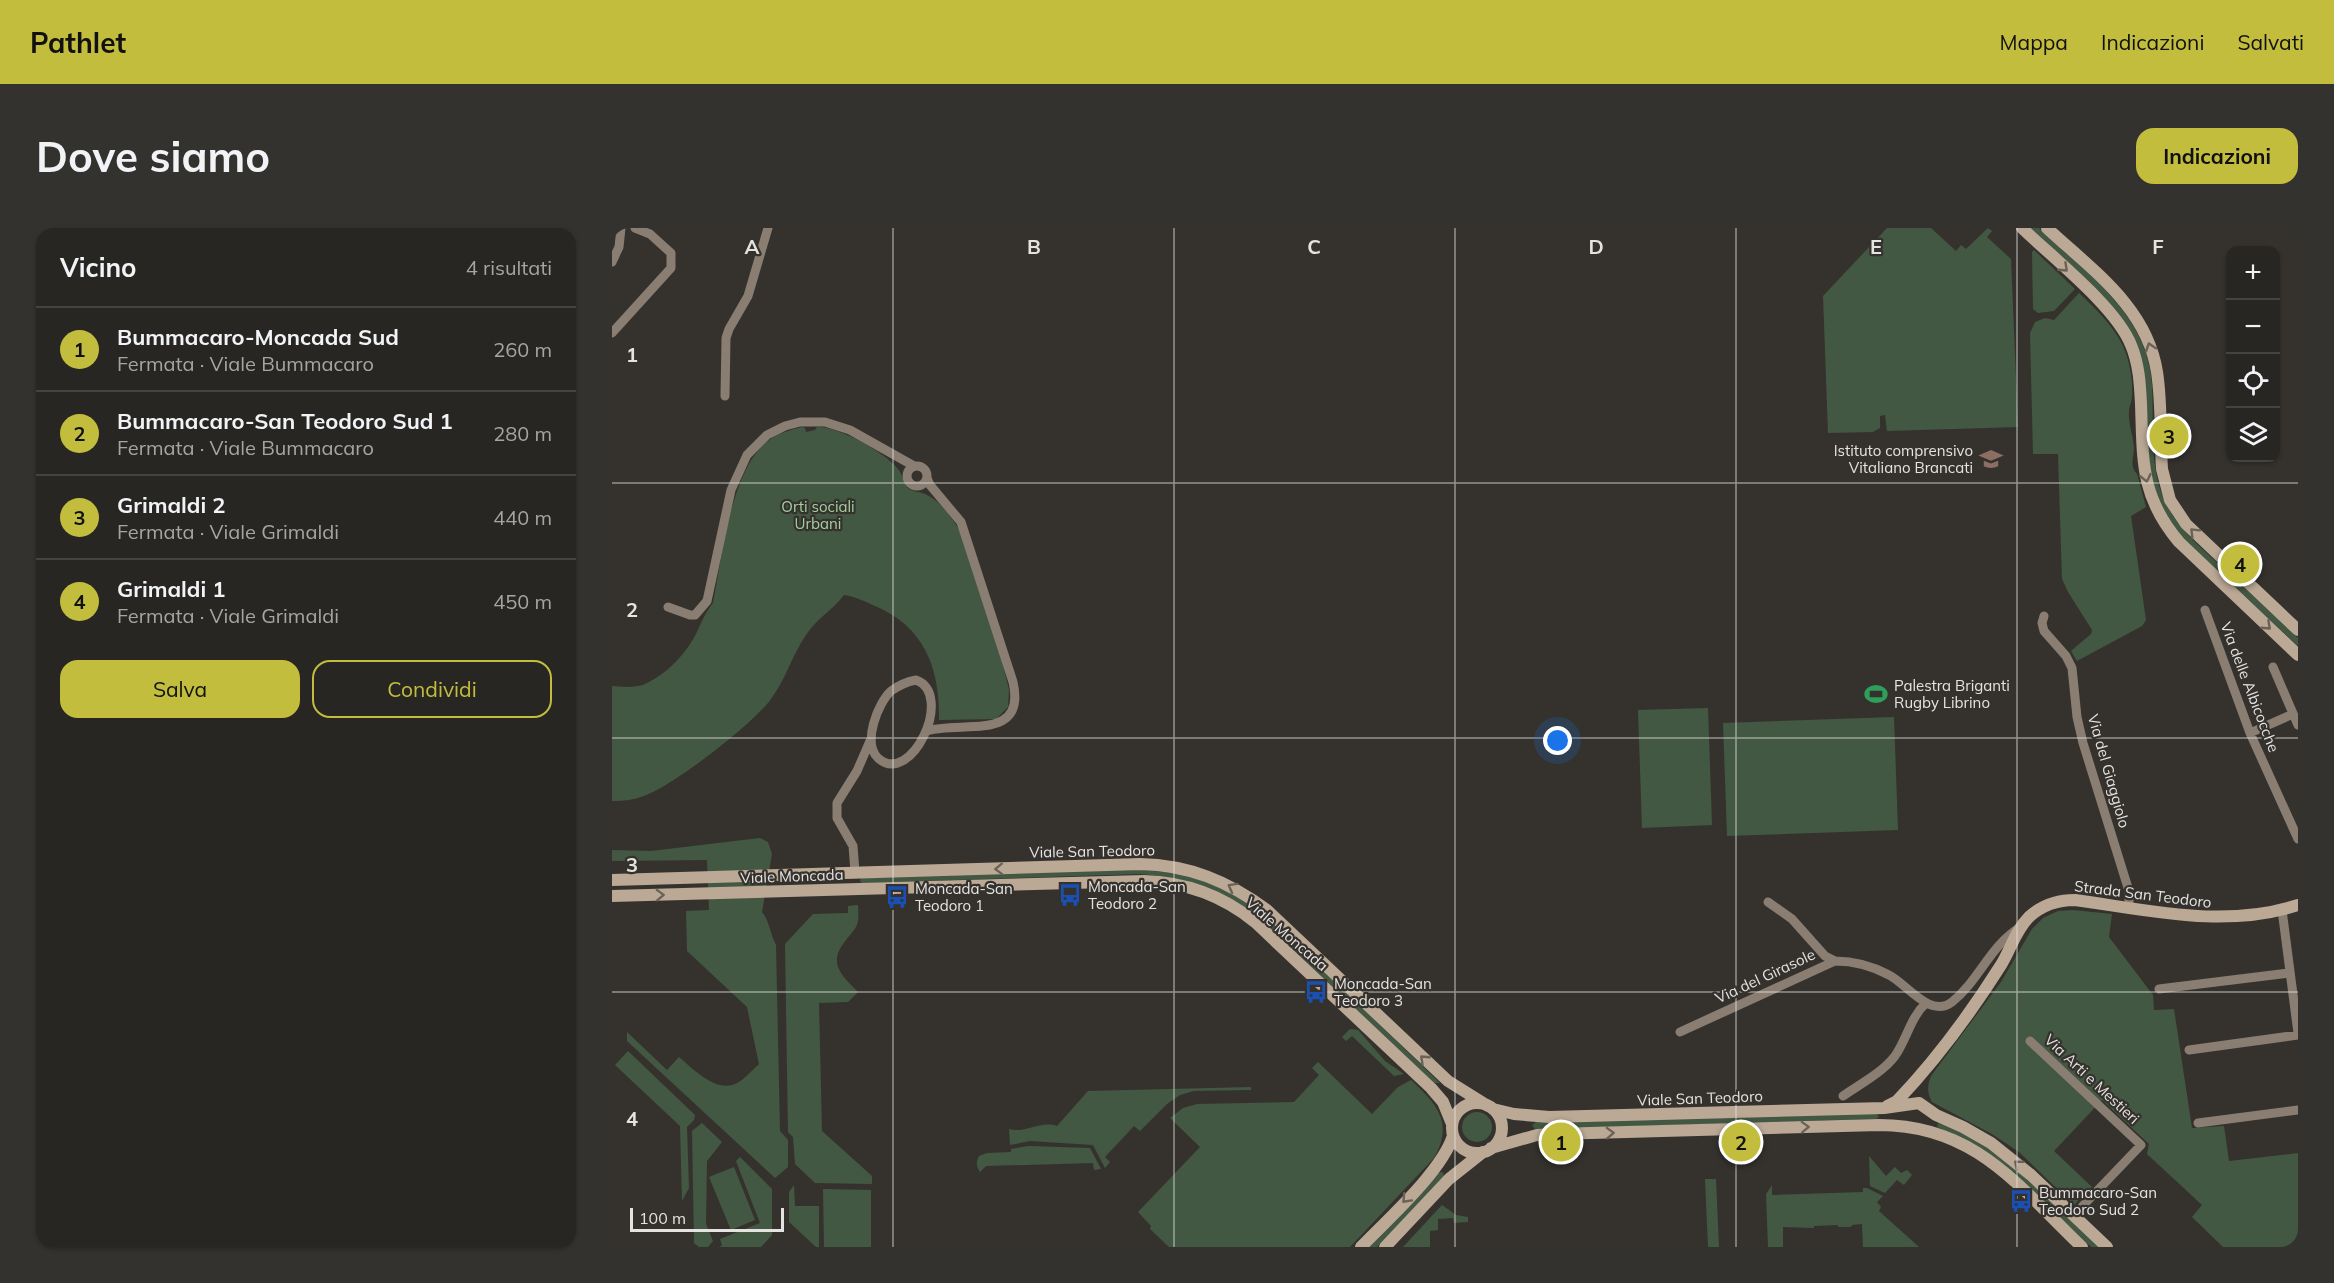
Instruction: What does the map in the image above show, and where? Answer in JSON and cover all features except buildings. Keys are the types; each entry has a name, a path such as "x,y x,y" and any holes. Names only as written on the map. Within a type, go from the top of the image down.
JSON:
{"main road":[{"path":"2022,228 2105,306 2127,335 2139,375 2142,456 2146,482 2162,520 2179,542 2298,655"},
{"path":"2047,228 2120,296 2135,314 2146,333 2157,373 2162,469 2168,491 2178,512 2201,539 2298,630"},
{"name":"Viale San Teodoro","path":"612,880 1140,864 1178,867 1198,872 1236,889 1267,910 1444,1077 1490,1107 1532,1117 1884,1108 1909,1104"},
{"path":"855,872 855,889"},
{"path":"816,874 816,890"},
{"name":"Viale Moncada","path":"612,896 1144,881 1173,883 1191,888 1224,901 1254,922 1431,1088 1443,1102 1453,1130"},
{"name":"Strada San Teodoro","path":"1884,1108 1898,1101 1927,1070 1963,1022 2003,962 2020,927 2038,910 2064,900 2218,918 2282,910 2298,905"},
{"path":"1913,1128 1924,1125 1928,1119 1920,1085 1927,1070"},
{"path":"1431,1088 1442,1087 1444,1077"},
{"path":"1913,1128 1902,1117 1903,1110 1909,1104 1915,1083"},
{"path":"1909,1104 1916,1102 1991,1143 2031,1175 2107,1247"},
{"path":"1361,1247 1435,1169 1448,1152 1458,1112 1468,1105 1481,1103 1490,1107 1497,1114 1502,1126 1499,1139 1449,1179 1384,1247"},
{"path":"1532,1117 1526,1122 1526,1129 1537,1135"},
{"path":"1453,1130 1456,1142 1472,1152 1488,1150 1537,1135 1879,1125 1913,1128 1957,1140 1987,1158 2082,1247"},
{"path":"1435,1169 1443,1168 1448,1173 1449,1179"}],"street":[{"path":"612,262 619,247 621,228"},
{"path":"612,333 671,268 671,253 650,234 635,228"},
{"path":"725,396 726,338 748,296 768,228"},
{"path":"668,606 690,615 700,612 707,601 731,490 747,455 767,435 784,426 800,422 825,422 850,430 890,454 910,470 924,469 939,496 954,511 968,539 1013,682 1016,698 1010,714 997,724 950,726 926,731"},
{"path":"910,470 910,483 939,496"},
{"path":"915,486 920,485 927,478"},
{"name":"Via delle Albicocche","path":"2205,610 2250,733 2298,839"},
{"name":"Via del Giaggiolo","path":"2044,616 2042,623 2044,631 2071,665 2077,717 2083,743 2129,891 2129,907"},
{"path":"2273,667 2298,725"},
{"path":"855,872 854,852 850,838 840,824 836,811 837,803 857,771 872,738 880,705 893,690 904,682 916,680 927,687 930,716 918,748 900,762 893,764 875,756 872,738"},
{"path":"2250,733 2293,714"},
{"path":"930,716 935,722 950,726"},
{"path":"857,771 867,764 881,760"},
{"path":"1768,902 1792,919 1825,956 1835,961"},
{"path":"2189,1050 2298,1034 2282,910"},
{"path":"1843,1096 1895,1055 1912,1019 1926,1003 1938,1007 1949,1005 1960,995 2007,935 2020,927"},
{"name":"Via del Girasole","path":"1680,1032 1835,961 1862,965 1886,974 1926,1003"},
{"path":"2159,989 2289,973"},
{"name":"Via Arti e Mestieri","path":"2030,1041 2141,1145 2074,1215"},
{"path":"2198,1123 2298,1110"}],"green space":[{"path":"1887,228 1931,228 1956,251 1961,245 1966,249 1988,228 1992,231 1987,237 2011,259 2018,427 1887,431 1885,415 1880,416 1880,428 1873,432 1828,433 1823,296"},
{"path":"2030,228 2039,228 2112,297 2127,316 2139,337 2148,360 2152,385 2156,474 2170,512 2192,539 2298,638 2298,646 2176,532 2159,503 2150,470 2139,350 2131,332 2106,299"},
{"path":"2034,250 2075,289 2054,311 2038,313 2033,309 2032,252"},
{"path":"2079,293 2115,332 2125,350 2130,369 2132,399 2129,416 2134,448 2133,465 2146,507 2131,516 2146,620 2142,626 2077,661 2071,651 2091,634 2092,630 2062,579 2058,454 2033,454 2030,333 2035,322 2045,318 2054,320"},
{"name":"Orti sociali Urbani","path":"802,427 806,432 815,430 817,427 837,431 872,448 892,462 909,489 932,498 952,519 959,529 1002,661 1009,690 1008,707 996,719 939,720 939,701 932,667 917,638 892,615 864,601 844,595 810,629 771,699 747,724 692,767 657,790 636,798 612,801 612,686 633,687 653,680 668,669 687,648 713,603 730,516 745,472 755,454 768,441 780,434"},
{"path":"1708,708 1712,825 1642,828 1638,710"},
{"path":"1894,717 1898,830 1727,836 1723,723"},
{"path":"760,838 768,842 772,854 762,912 776,945 780,1131 788,1140 788,1167 775,1178 627,1041 627,1032 667,1070 679,1057 706,1079 721,1085 729,1086 737,1083 759,1064 747,1007 687,951 686,911 709,910 707,860 612,861 612,850 651,851"},
{"path":"1140,869 1189,875 1229,891 1267,916 1440,1083 1434,1083 1256,915 1215,891 1187,881 1140,874 862,883 860,881 861,878"},
{"path":"858,905 856,926 840,948 837,962 846,980 858,992 848,1002 819,1003 822,1131 872,1176 872,1184 815,1183 795,1164 793,1137 788,1132 785,944 813,914 848,913 848,906"},
{"path":"2073,910 2112,914 2109,937 2153,995 2154,1010 2174,1009 2192,1128 2224,1126 2229,1161 2298,1153 2298,1247 2223,1247 2192,1217 2202,1205 2147,1154 2149,1144 2102,1100 2054,1151 2092,1187 2074,1205 2019,1152 1992,1134 1932,1102 1928,1089 1931,1076 2001,982 2032,929 2043,918 2058,911"},
{"path":"1350,1029 1358,1030 1385,1061 1404,1074 1394,1076 1352,1036 1346,1041 1342,1037"},
{"path":"628,1051 695,1115 694,1120 687,1127 689,1188 682,1201 680,1126 615,1065"},
{"path":"1318,1062 1372,1114 1398,1087 1411,1080 1428,1097 1440,1115 1443,1134 1434,1158 1350,1247 1169,1247 1150,1229 1151,1226 1138,1212 1200,1147 1170,1118 1183,1108 1197,1104 1294,1102 1319,1075 1312,1068"},
{"path":"1251,1087 1251,1090 1194,1091 1180,1095 1167,1104 1140,1131 1134,1126 1105,1157 1110,1162 1105,1168 1093,1145 1030,1141 1010,1145 1009,1129 1057,1126 1088,1091"},
{"path":"1477,1112 1488,1116 1492,1127 1488,1138 1477,1142 1466,1138 1462,1127 1466,1116"},
{"path":"1876,1113 1879,1117 1876,1119 1535,1129 1532,1125 1536,1122"},
{"path":"702,1123 722,1142 707,1161 706,1224 713,1241 708,1247 699,1247 694,1243 692,1131"},
{"path":"1938,1123 1959,1130 2003,1157 2100,1247 2091,1247 2038,1196 2000,1164 1959,1137 1937,1127"},
{"path":"1028,1146 1090,1148 1101,1169 1094,1170 1093,1163 986,1166 980,1172 978,1168 979,1156 987,1153 1011,1152 1011,1149"},
{"path":"1869,1156 1886,1176 1895,1167 1901,1173 1907,1170 1912,1175 1904,1185 1897,1180 1885,1193 1870,1186"},
{"path":"740,1157 772,1189 772,1235 761,1247 720,1247 722,1245 720,1239 760,1223 736,1161"},
{"path":"734,1167 755,1220 731,1230 709,1177"},
{"path":"1443,1172 1444,1177 1377,1247 1369,1247 1438,1173"},
{"path":"1705,1179 1716,1179 1719,1247 1708,1247"},
{"path":"794,1185 795,1206 819,1206 819,1247 816,1247 789,1222 789,1192"},
{"path":"1772,1185 1772,1195 1863,1192 1863,1188 1867,1188 1883,1196 1877,1202 1881,1207 1879,1211 1919,1247 1863,1247 1862,1224 1851,1227 1838,1227 1838,1225 1814,1226 1814,1228 1783,1227 1783,1247 1768,1247 1766,1194"},
{"path":"823,1189 871,1190 871,1247 824,1247"},
{"path":"1442,1205 1456,1215 1468,1217 1468,1222 1454,1223 1453,1218 1438,1219 1438,1230 1430,1231 1430,1247 1403,1247"}],"place":[{"name":"Grimaldi 2","path":"2169,436"},
{"name":"Istituto comprensivo Vitaliano Brancati","path":"1991,459"},
{"name":"Grimaldi 1","path":"2240,564"},
{"name":"Palestra Briganti Rugby Librino","path":"1876,694"},
{"name":"Moncada-San Teodoro 2","path":"1070,895"},
{"name":"Moncada-San Teodoro 1","path":"897,897"},
{"name":"Moncada-San Teodoro 3","path":"1316,992"},
{"name":"Bummacaro-Moncada Sud","path":"1561,1142"},
{"name":"Bummacaro-San Teodoro Sud 1","path":"1741,1142"},
{"name":"Bummacaro-San Teodoro Sud 2","path":"2021,1201"}]}
